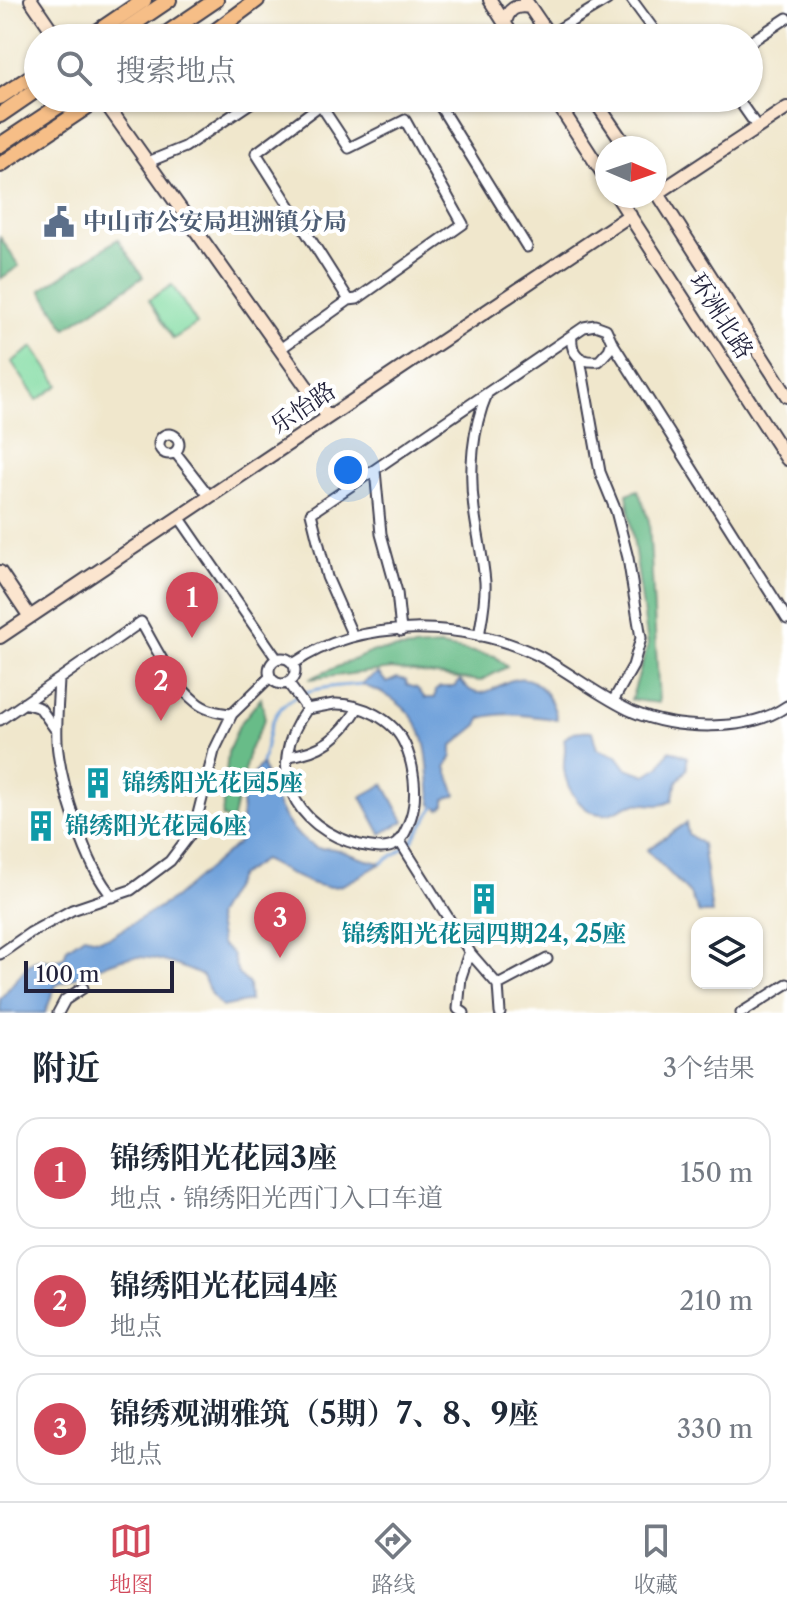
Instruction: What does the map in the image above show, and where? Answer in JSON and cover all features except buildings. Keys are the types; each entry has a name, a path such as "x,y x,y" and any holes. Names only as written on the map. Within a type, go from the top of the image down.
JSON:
{"main road":[{"path":"109,24 144,0"},
{"path":"134,24 169,0"},
{"path":"181,24 216,0"},
{"path":"225,24 257,0"},
{"path":"0,97 24,81"},
{"path":"0,115 24,99"},
{"path":"0,145 50,112"},
{"path":"0,165 80,112"}],"street":[{"path":"31,0 47,24"},
{"path":"490,0 505,23"},
{"path":"569,24 607,0"},
{"path":"632,0 650,24"},
{"path":"505,23 507,13 513,8 528,4 542,24"},
{"path":"763,34 787,18"},
{"path":"667,185 787,108"},
{"path":"111,112 328,417"},
{"path":"183,148 231,112"},
{"path":"148,162 183,148 237,112"},
{"path":"311,112 256,153 349,300"},
{"path":"280,349 463,224 405,120 349,148 325,112"},
{"path":"444,112 527,247"},
{"path":"563,112 595,161"},
{"path":"603,112 619,136"},
{"path":"747,112 758,128"},
{"name":"环洲北路","path":"667,207 787,396"},
{"name":"环洲北路","path":"625,208 785,454"},
{"name":"乐怡路","path":"0,637 630,215"},
{"path":"353,636 327,577 311,513 584,327 595,325 606,329 787,619"},
{"path":"572,335 571,345 580,359 600,472 616,511 626,550 641,638 633,666 613,701"},
{"path":"580,359 599,361 612,342"},
{"path":"479,636 485,583 473,505 473,440 477,417 487,394"},
{"path":"175,452 210,497"},
{"path":"375,470 381,534 397,592 401,631"},
{"path":"179,517 277,659"},
{"path":"0,572 30,617"},
{"path":"0,720 141,622 164,660 196,702 206,708 232,714"},
{"path":"293,664 309,653 363,633 441,631 479,636 537,655 613,701 654,718 711,727 758,719 787,706"},
{"path":"277,659 286,659 293,664 295,673 288,683"},
{"path":"277,659 269,669 270,677 276,683 288,683"},
{"path":"0,954 50,922 85,905 131,890 170,861 189,836 201,807 214,751 232,714 270,677"},
{"path":"59,680 57,732 60,763 78,827 94,869 113,897"},
{"path":"288,683 307,709"},
{"path":"24,703 40,708 57,732"},
{"path":"334,704 358,708 388,723 401,737 409,755 414,808 399,840 387,847 343,840 311,822 296,801 286,768 287,756 294,728 307,709 334,704"},
{"path":"287,756 315,751 332,741 358,708"},
{"path":"399,840 471,954 498,985 500,1013"},
{"path":"457,1012 461,977 468,956"},
{"path":"498,985 547,959"},
{"path":"741,1013 787,984"},
{"path":"58,1013 65,1000 83,988"}],"green space":[{"path":"0,237 19,266 0,279"},
{"path":"118,239 143,277 66,328 41,290"},
{"path":"172,285 197,324 173,339 149,300"},
{"path":"33,347 59,385 37,400 12,362"},
{"path":"638,490 649,521 659,703 631,700 648,645 627,494"},
{"path":"440,646 495,656 507,667 480,681 392,669 309,679 374,651"},
{"path":"261,698 265,719 249,751 232,822 222,817 228,752 239,725"}],"water":[{"path":"378,673 387,683 397,678 406,680 407,685 417,688 425,698 435,698 436,690 440,687 454,687 460,680 468,688 481,693 516,679 532,681 544,691 557,719 510,714 481,718 478,725 452,746 452,756 446,767 456,795 445,799 445,805 440,809 432,805 424,742 412,716 384,694 361,684"},
{"path":"592,731 597,749 617,756 626,768 646,775 660,766 670,750 687,757 687,769 677,781 672,801 661,805 636,804 607,814 598,814 583,806 572,793 565,777 564,739 573,732"},
{"path":"262,763 280,810 304,841 317,848 334,849 382,863 347,883 333,887 312,883 263,860 239,876 216,916 221,944 232,954 238,974 249,984 250,1001 222,1007 211,995 203,976 163,961 132,957 56,985 45,1013 0,1013 0,999 29,964 39,959 51,961 64,957 67,948 84,936 98,939 110,937 174,898 237,844 242,835 242,791"},
{"path":"384,784 404,821 381,834 361,797"},
{"path":"686,823 688,834 702,844 712,913 699,913 690,894 647,850"}],"waterway":[{"path":"262,763 273,720 289,700 311,690 361,684"},
{"path":"382,863 410,844 435,806"}],"place":[{"name":"中山市公安局坦洲镇分局","path":"59,222"},
{"name":"锦绣阳光花园3座","path":"192,638"},
{"name":"锦绣阳光花园4座","path":"161,721"},
{"name":"锦绣阳光花园5座","path":"98,783"},
{"name":"锦绣阳光花园6座","path":"41,826"},
{"name":"锦绣阳光花园四期24, 25座","path":"484,899"},
{"name":"锦绣观湖雅筑（5期）7、8、9座","path":"280,958"}]}
